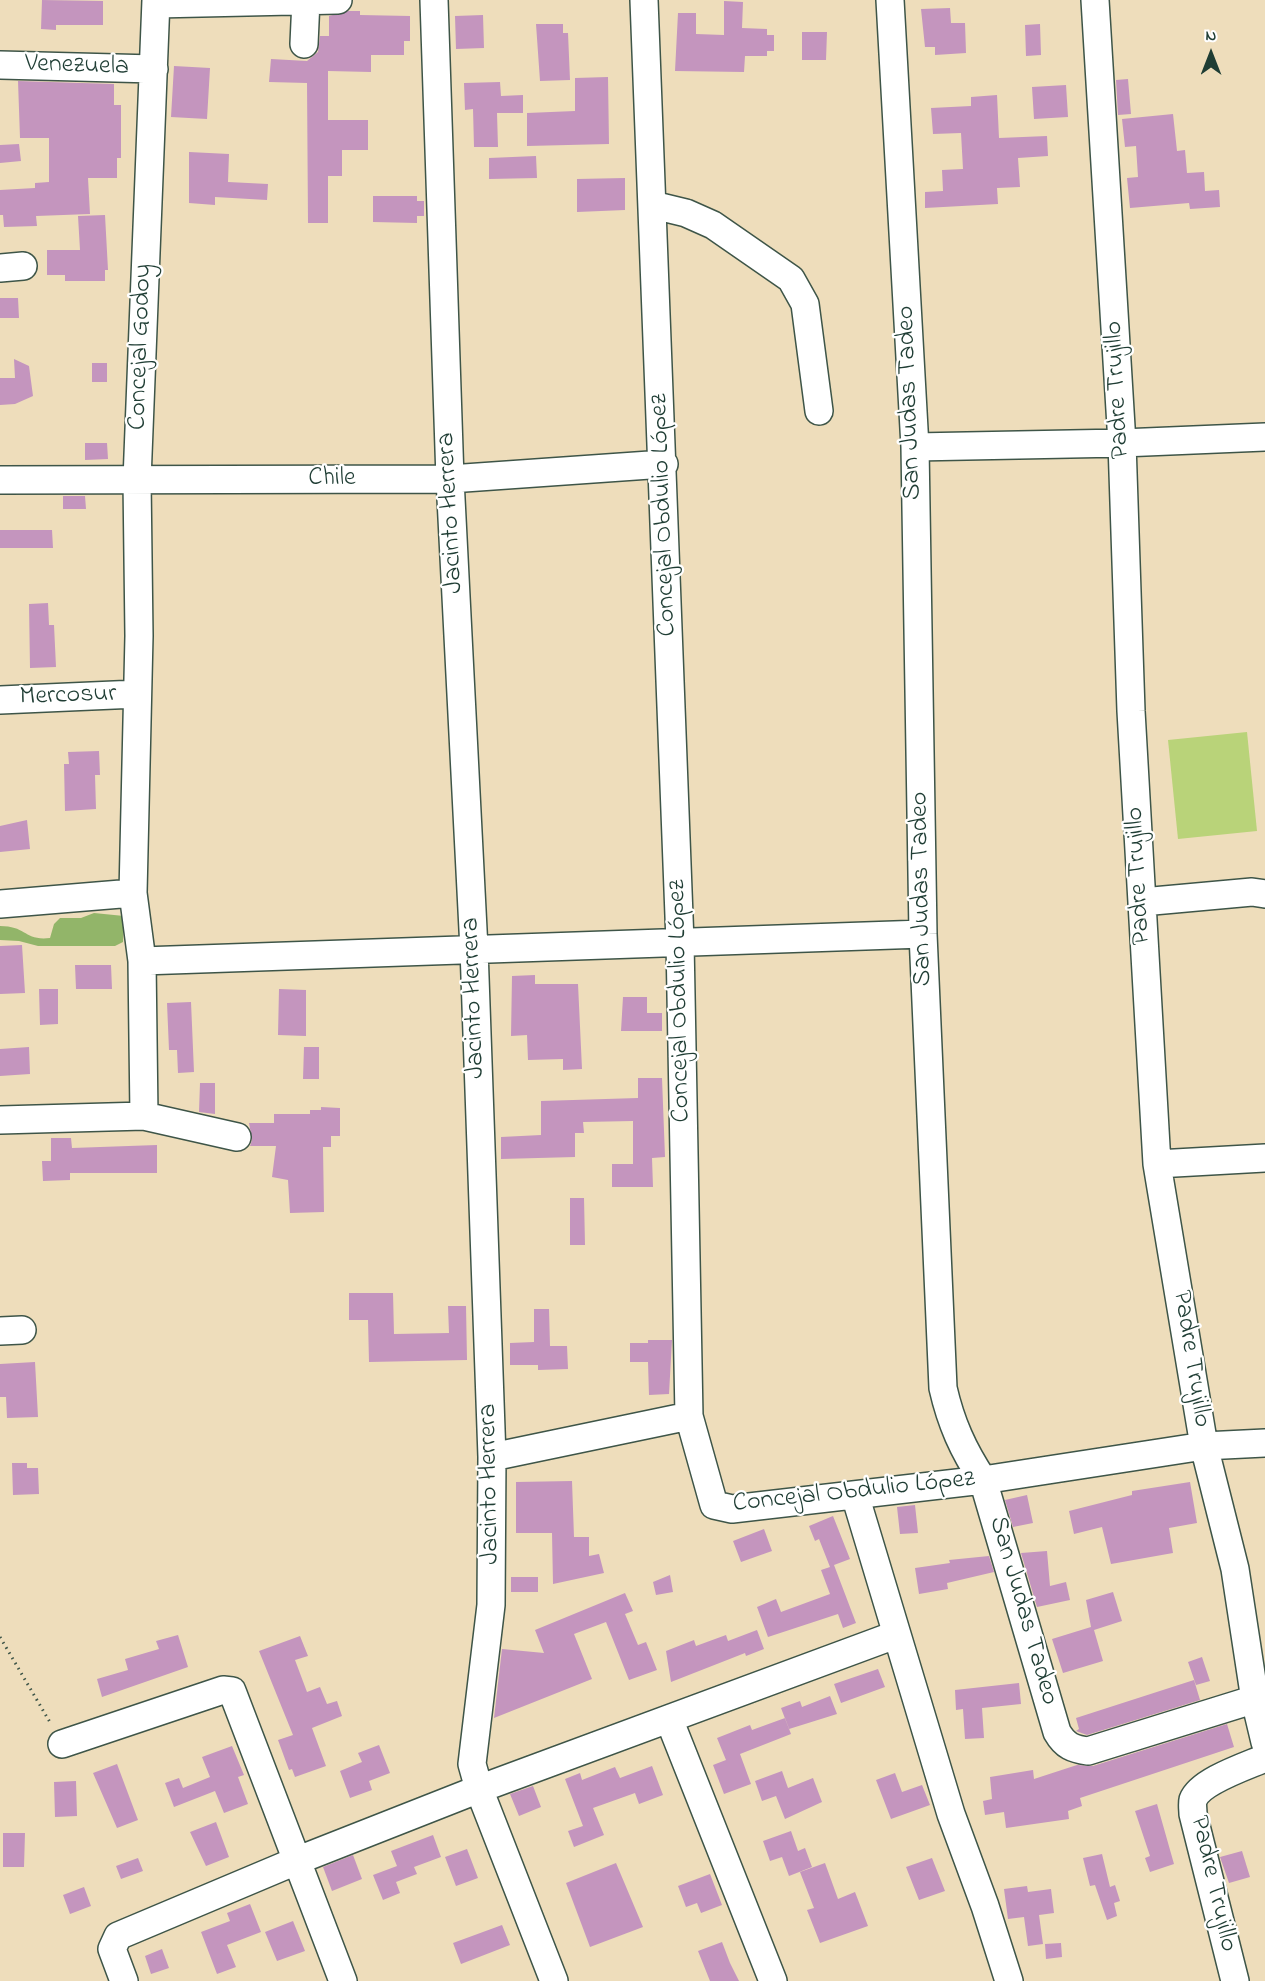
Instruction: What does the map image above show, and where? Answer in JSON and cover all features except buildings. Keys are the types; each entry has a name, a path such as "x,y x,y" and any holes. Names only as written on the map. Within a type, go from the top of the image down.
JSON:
{"street":[{"path":"156,2 338,0"},
{"name":"Jacinto Herrera","path":"434,0 450,479 474,949 492,1457 490,1605 472,1759 478,1789 554,1981"},
{"name":"Concejal Obdulio López","path":"644,0 664,464 680,942 689,1416 714,1505 732,1509 983,1480 1204,1446 1265,1443"},
{"name":"San Judas Tadeo","path":"890,0 915,447 923,934 943,1388 951,1422 963,1451 983,1480 1058,1732 1064,1743 1074,1749 1088,1751 1260,1698"},
{"name":"Padre Trujillo","path":"1095,0 1122,444 1131,711 1157,1164 1204,1446 1235,1569 1260,1698 1265,1742"},
{"path":"304,44 306,1"},
{"name":"Concejal Godoy","path":"144,1116 142,961 133,893 139,583 137,480 156,2"},
{"name":"Venezuela","path":"0,65 154,69"},
{"path":"653,205 686,213 713,225 791,279 805,304 819,411"},
{"path":"915,447 1122,444 1265,437"},
{"name":"Chile","path":"0,480 450,479 664,464"},
{"name":"Mercosur","path":"0,700 137,694"},
{"path":"1142,902 1252,892 1265,894"},
{"path":"0,904 133,893"},
{"path":"142,961 923,934"},
{"path":"0,1120 144,1116 237,1137"},
{"path":"1157,1164 1265,1158"},
{"path":"492,1457 689,1416"},
{"path":"855,1495 895,1635 951,1814 985,1906 1005,1978"},
{"path":"124,1981 112,1949 118,1936 296,1861 478,1789 895,1635"},
{"path":"62,1744 223,1690 232,1691 343,1981"},
{"path":"669,1719 773,1981"},
{"name":"Padre Trujillo","path":"1235,1981 1192,1814 1193,1800 1200,1790 1215,1780 1265,1758"}],"path":[{"path":"0,1637 62,1744"}],"green space":[{"path":"1247,732 1257,831 1178,839 1168,740"},
{"path":"94,913 124,916 123,942 115,946 38,946 19,941 0,940 0,926 16,928 30,936 50,938 54,924 60,918 81,918"}]}
